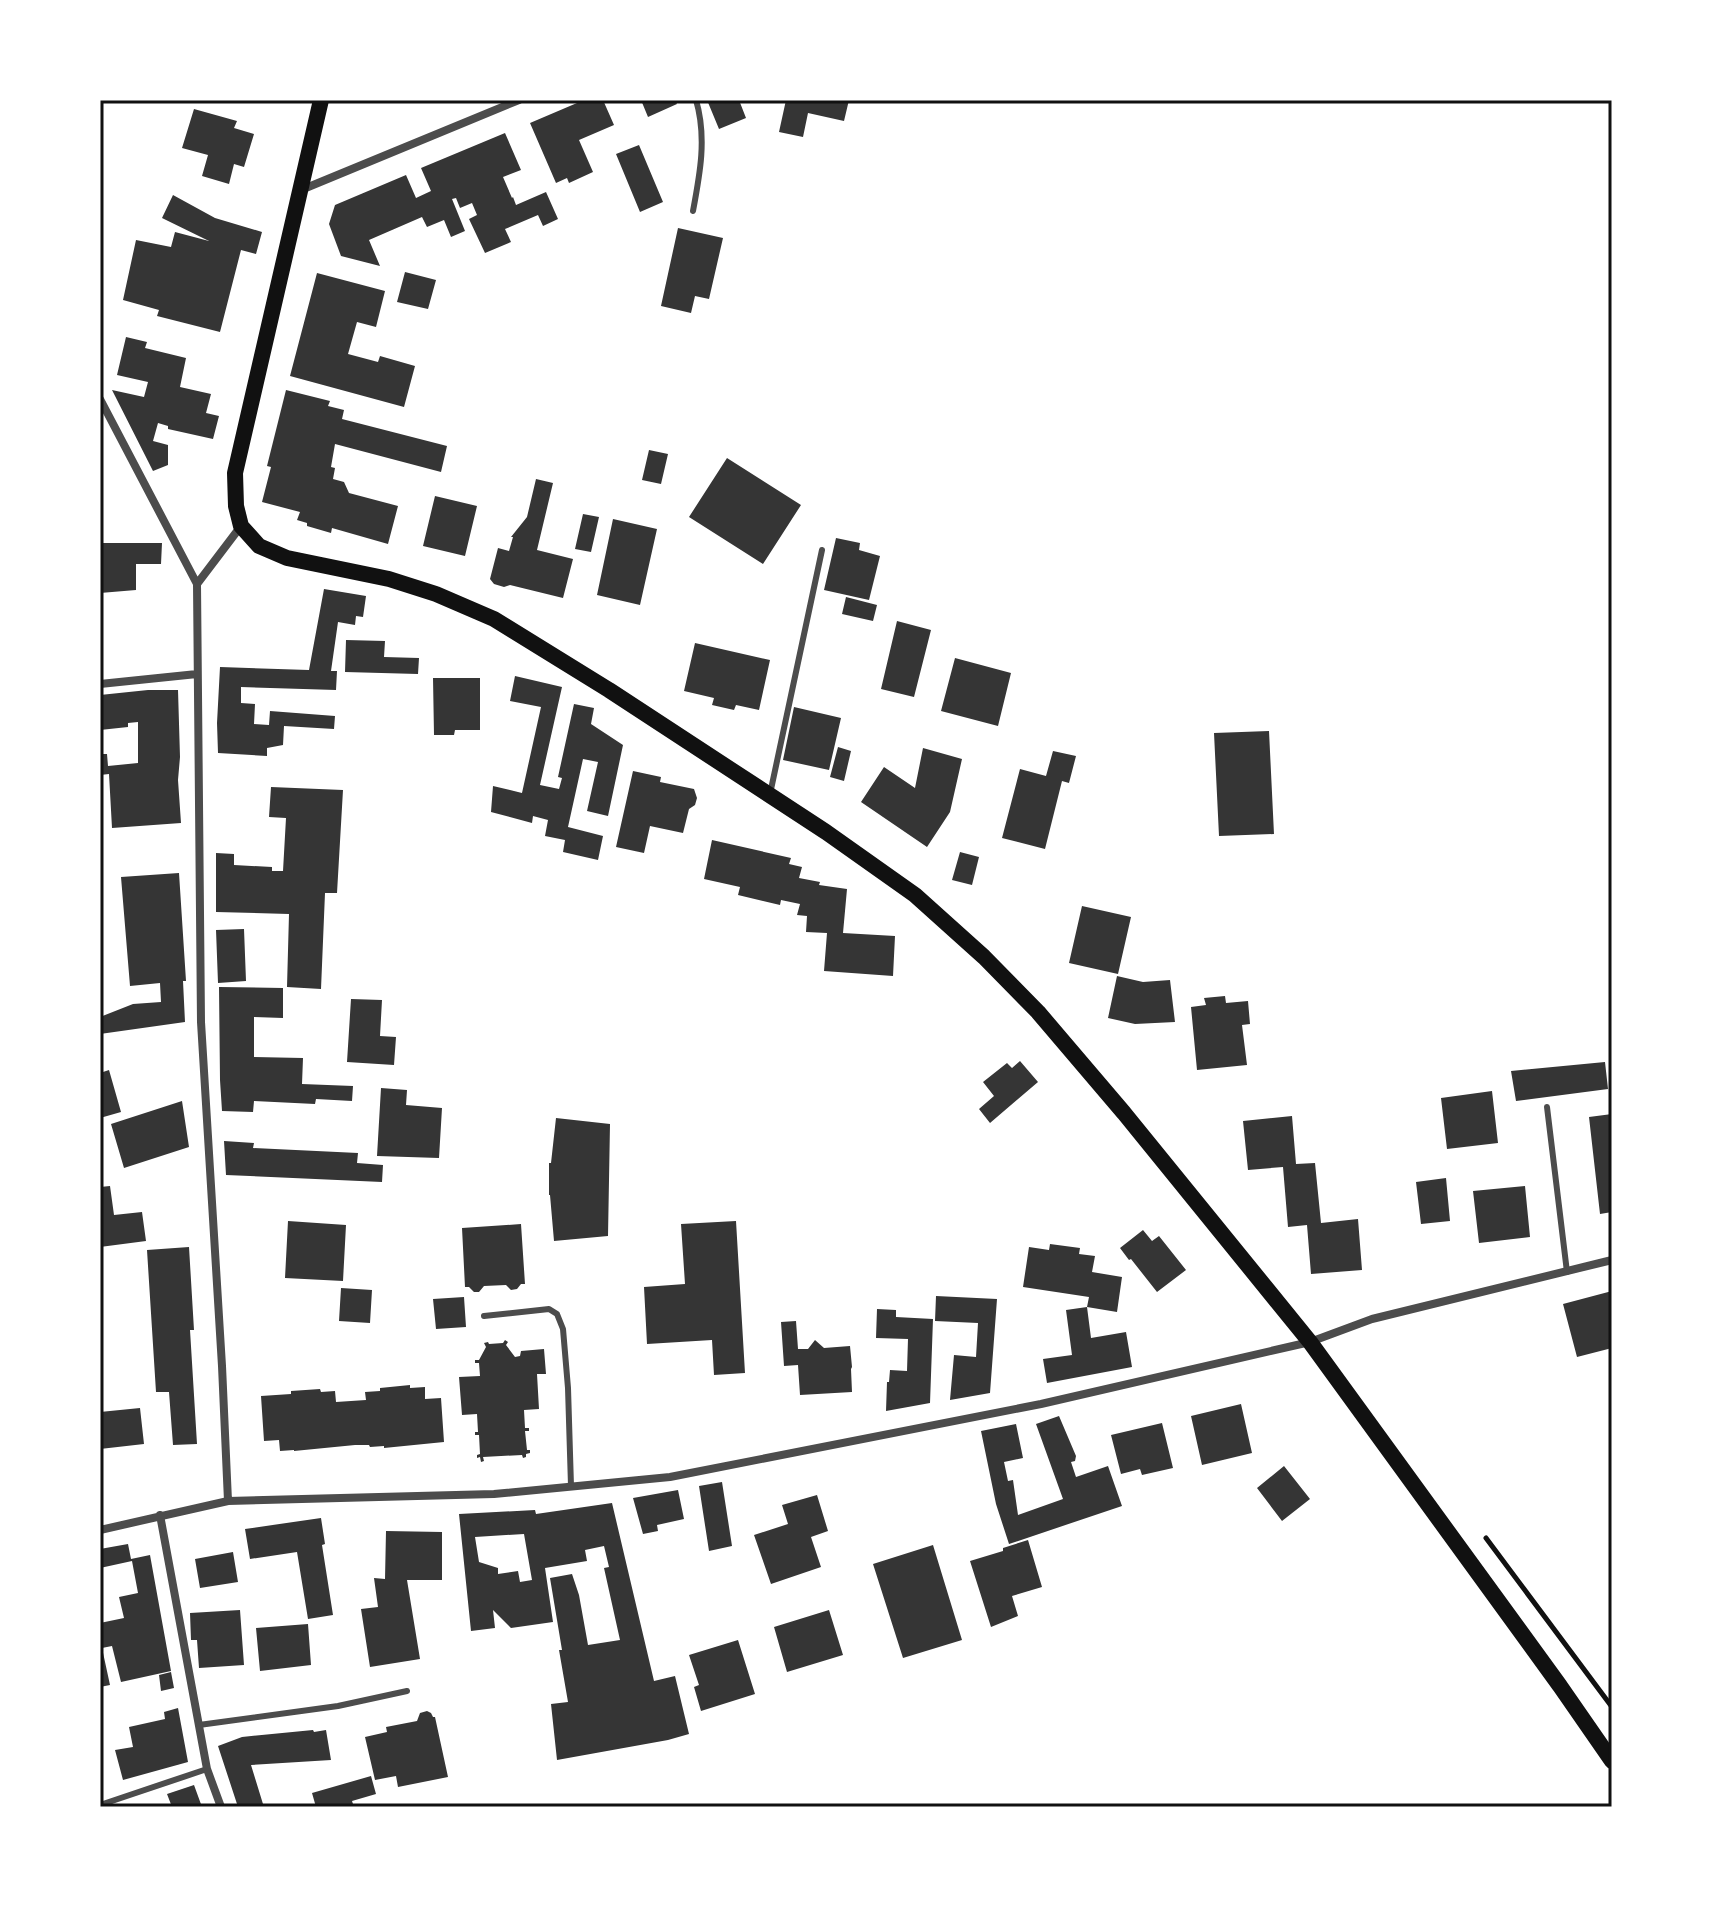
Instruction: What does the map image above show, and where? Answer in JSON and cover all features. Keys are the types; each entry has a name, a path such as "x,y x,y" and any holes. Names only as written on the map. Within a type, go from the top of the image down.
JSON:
{"main road":[{"path":"321,100 235,473 236,506 241,526 259,546 287,558 389,579 436,594 494,619 770,794 915,895 984,957 1038,1012 1124,1113 1310,1342 1612,1761"}],"street":[{"path":"301,190 519,100"},
{"path":"100,399 197,584 201,1022 228,1501"},
{"path":"197,584 241,526"},
{"path":"100,684 197,674"},
{"path":"100,1530 228,1501 494,1494 670,1477 1041,1404 1310,1342 1372,1319 1612,1260"},
{"path":"160,1515 207,1769 221,1807"}],"lane":[{"path":"693,211 703,136 696,100"},
{"path":"770,794 822,550"},
{"path":"1547,1107 1567,1272"},
{"path":"484,1316 549,1309 557,1314 563,1329 566,1360 571,1486"},
{"path":"199,1725 338,1706 407,1691"},
{"path":"100,1805 207,1769"}],"building":[{"path":"584,100 603,100 614,125 579,140 593,172 569,183 567,178 556,183 530,123"},
{"path":"641,100 675,100 677,104 648,117"},
{"path":"707,100 739,100 746,118 719,129"},
{"path":"786,100 849,100 844,121 808,113 803,137 779,132"},
{"path":"194,109 237,121 234,128 254,134 244,167 234,164 229,184 202,176 208,155 182,148"},
{"path":"505,133 521,170 503,177 516,205 546,192 558,219 543,226 538,215 505,229 511,242 485,253 469,219 477,215 472,203 460,208 456,198 452,199 465,231 451,237 444,220 427,227 422,217 369,240 380,266 341,256 329,224 335,205 406,175 416,198 431,191 421,168"},
{"path":"639,145 663,202 640,212 616,154"},
{"path":"173,195 215,218 262,232 256,254 241,250 220,332 157,316 159,310 123,300 136,240 171,247 175,232 209,241 162,218"},
{"path":"678,228 723,238 709,299 695,296 691,313 661,306"},
{"path":"405,272 436,280 428,309 397,302"},
{"path":"317,273 385,291 376,327 357,322 348,354 378,362 380,356 415,366 404,407 290,376"},
{"path":"126,337 147,342 145,348 186,358 180,387 211,394 206,413 219,416 213,439 168,429 168,426 158,423 153,441 168,445 168,465 153,471 112,390 144,397 148,382 117,375"},
{"path":"286,390 330,401 328,406 344,410 342,419 447,446 441,472 335,444 331,467 335,468 333,479 344,482 349,493 398,506 388,544 332,528 331,533 307,526 307,523 297,520 300,512 262,502 271,467 267,466"},
{"path":"649,450 668,454 661,484 642,480"},
{"path":"727,458 801,505 763,564 689,517"},
{"path":"536,479 553,483 537,550 573,559 563,598 510,585 504,587 490,579 498,548 509,551 511,537 527,517"},
{"path":"435,496 477,506 465,556 423,546"},
{"path":"583,514 599,517 591,552 575,549"},
{"path":"613,519 657,529 640,605 597,595"},
{"path":"836,538 860,543 859,550 880,556 869,600 824,590"},
{"path":"100,543 162,543 161,564 136,564 136,590 100,593"},
{"path":"324,589 366,596 363,617 356,616 355,625 338,622 331,671 337,671 336,690 241,687 241,703 255,704 254,724 269,725 270,711 335,716 334,729 284,726 283,745 267,748 267,756 218,753 220,667 309,670"},
{"path":"846,597 877,605 873,621 842,614"},
{"path":"897,621 931,630 914,697 881,689"},
{"path":"346,640 385,641 384,657 419,658 418,674 345,672"},
{"path":"695,643 770,660 759,710 736,705 734,710 712,705 714,698 684,691"},
{"path":"955,658 1011,673 998,726 941,711"},
{"path":"515,676 562,687 540,785 559,789 562,778 558,777 574,704 594,708 591,724 623,745 608,816 587,811 598,762 583,759 568,827 603,836 598,860 563,852 565,840 545,836 548,820 533,816 532,823 491,812 493,786 522,793 541,707 510,701"},
{"path":"433,678 480,678 480,730 455,730 454,735 434,735"},
{"path":"178,690 181,823 112,828 109,774 100,775 100,754 107,754 108,766 138,763 138,722 128,723 128,727 100,730 100,695"},
{"path":"794,707 841,718 829,770 783,760"},
{"path":"1269,731 1274,834 1219,836 1214,733"},
{"path":"838,747 851,751 844,781 830,777"},
{"path":"923,748 962,759 950,812 927,847 861,802 884,767 915,788"},
{"path":"1053,751 1076,756 1069,783 1062,781 1045,849 1002,838 1020,769 1046,776"},
{"path":"633,771 661,777 660,782 694,789 697,798 695,805 689,809 683,833 650,826 644,853 616,847"},
{"path":"271,787 343,790 337,893 325,893 321,989 287,987 289,914 216,912 216,853 234,854 234,865 272,867 272,871 283,871 286,818 269,817"},
{"path":"712,840 791,858 789,864 802,867 799,878 847,889 843,933 895,936 893,976 824,971 827,933 806,932 807,916 797,915 800,904 781,900 780,905 738,895 740,887 704,879"},
{"path":"960,852 979,857 972,885 952,880"},
{"path":"179,873 186,981 183,981 185,1022 100,1034 100,1017 133,1004 161,1002 160,983 130,986 121,877"},
{"path":"1082,906 1131,917 1118,974 1069,963"},
{"path":"244,929 246,981 218,983 216,930"},
{"path":"1117,976 1143,982 1170,980 1175,1022 1135,1024 1108,1018"},
{"path":"219,987 283,988 283,1018 254,1017 254,1057 303,1058 302,1084 353,1086 352,1101 316,1099 315,1104 254,1101 253,1112 222,1111"},
{"path":"1225,996 1226,1003 1248,1001 1250,1024 1242,1025 1247,1065 1197,1070 1191,1007 1206,1005 1204,998"},
{"path":"351,999 382,1000 380,1036 396,1037 394,1065 347,1062"},
{"path":"1020,1061 1038,1082 990,1123 979,1109 994,1096 983,1082 1007,1063 1012,1068"},
{"path":"1605,1062 1608,1089 1516,1101 1511,1071"},
{"path":"109,1070 121,1112 100,1118 100,1073"},
{"path":"381,1088 407,1090 406,1105 442,1108 439,1158 377,1156"},
{"path":"1492,1091 1498,1143 1447,1149 1441,1098"},
{"path":"182,1101 189,1147 124,1168 111,1124"},
{"path":"1612,1114 1612,1212 1600,1214 1589,1117"},
{"path":"1292,1116 1296,1164 1315,1163 1321,1223 1358,1219 1362,1270 1311,1274 1307,1225 1288,1227 1283,1167 1248,1170 1243,1121"},
{"path":"556,1118 610,1124 608,1236 554,1241 549,1163"},
{"path":"224,1141 254,1143 253,1148 358,1153 357,1163 383,1165 382,1182 226,1175"},
{"path":"1446,1178 1450,1221 1421,1224 1416,1182"},
{"path":"110,1186 114,1215 142,1212 146,1241 100,1247 100,1187"},
{"path":"1525,1186 1530,1237 1479,1243 1473,1191"},
{"path":"288,1221 346,1225 343,1281 285,1278"},
{"path":"736,1221 745,1373 714,1375 712,1340 647,1344 644,1287 685,1284 681,1224"},
{"path":"521,1224 525,1284 511,1290 506,1285 484,1286 479,1292 465,1287 462,1228"},
{"path":"1143,1230 1152,1241 1159,1236 1186,1270 1157,1292 1120,1248"},
{"path":"1050,1244 1080,1248 1079,1254 1095,1256 1092,1272 1122,1277 1117,1312 1087,1307 1089,1297 1023,1287 1029,1247 1049,1250"},
{"path":"189,1247 197,1444 173,1445 169,1392 156,1392 147,1250"},
{"path":"341,1288 372,1290 370,1323 339,1321"},
{"path":"1612,1291 1612,1348 1577,1357 1563,1304"},
{"path":"936,1296 997,1299 990,1393 950,1400 954,1355 976,1357 978,1323 935,1321"},
{"path":"464,1297 466,1327 436,1329 433,1299"},
{"path":"1087,1307 1091,1338 1126,1332 1132,1367 1047,1383 1043,1359 1072,1355 1066,1310"},
{"path":"877,1309 896,1310 896,1317 933,1319 930,1403 886,1411 890,1370 907,1371 908,1339 876,1338"},
{"path":"796,1321 798,1349 808,1349 815,1340 824,1348 850,1346 852,1392 800,1395 798,1365 784,1366 781,1322"},
{"path":"505,1340 515,1357 520,1356 521,1351 544,1349 546,1374 537,1374 539,1409 524,1410 525,1428 529,1428 525,1431 527,1450 530,1453 523,1458 522,1455 483,1457 484,1461 481,1462 480,1457 477,1458 480,1454 479,1435 475,1435 478,1432 477,1414 462,1415 459,1377 480,1376 479,1363 475,1360 479,1360 486,1347 484,1343 503,1343"},
{"path":"410,1385 410,1388 425,1387 425,1399 441,1398 444,1442 384,1448 355,1445 280,1451 279,1440 264,1441 261,1396 320,1389 321,1392 335,1391 336,1402 366,1400 365,1392"},
{"path":"1241,1404 1252,1453 1202,1465 1191,1416"},
{"path":"140,1408 144,1444 100,1449 100,1412"},
{"path":"1059,1416 1076,1456 1075,1461 1071,1462 1076,1477 1108,1466 1122,1506 1009,1544 996,1504 981,1431 1016,1424 1023,1458 1004,1462 1008,1481 1013,1480 1018,1515 1063,1499 1036,1424"},
{"path":"1162,1423 1173,1468 1142,1475 1140,1469 1121,1474 1111,1435"},
{"path":"1284,1466 1310,1499 1282,1521 1257,1488"},
{"path":"722,1482 732,1546 709,1551 699,1486"},
{"path":"678,1490 684,1519 657,1525 658,1531 643,1534 633,1498"},
{"path":"817,1495 828,1531 811,1537 821,1567 771,1584 754,1535 788,1524 782,1505"},
{"path":"612,1503 654,1681 675,1676 689,1734 557,1760 551,1704 568,1702 550,1578 572,1574 588,1645 620,1640 604,1568 609,1567 604,1546 585,1550 587,1561 545,1568 553,1622 511,1628 493,1610 495,1628 471,1631 459,1514 535,1510 536,1514","holes":["524,1534 532,1580 520,1582 518,1571 498,1574 498,1568 479,1562 475,1537"]},
{"path":"321,1518 333,1615 308,1619 297,1552 250,1559 245,1529"},
{"path":"386,1531 442,1532 442,1580 407,1580 420,1659 370,1667 361,1609 378,1607 374,1578 385,1579"},
{"path":"1028,1540 1042,1587 1012,1596 1018,1616 991,1627 970,1561"},
{"path":"128,1544 131,1559 150,1555 171,1671 121,1682 112,1646 102,1648 110,1685 100,1687 100,1623 124,1618 119,1597 138,1593 132,1561 100,1568 100,1549"},
{"path":"933,1545 962,1640 903,1658 873,1564"},
{"path":"233,1552 238,1582 200,1588 195,1559"},
{"path":"240,1610 244,1665 199,1668 197,1640 191,1640 190,1613"},
{"path":"829,1610 843,1655 787,1672 774,1627"},
{"path":"308,1624 311,1665 260,1671 256,1628"},
{"path":"738,1640 755,1694 701,1711 694,1687 699,1685 689,1655"},
{"path":"171,1672 174,1688 161,1691 159,1675"},
{"path":"178,1708 188,1762 123,1780 115,1750 133,1747 129,1727 165,1719 164,1712"},
{"path":"427,1711 435,1717 448,1777 398,1787 396,1776 375,1780 365,1737 387,1732 386,1727 417,1721 420,1713"},
{"path":"326,1730 331,1760 251,1765 263,1804 238,1807 218,1746 242,1737"},
{"path":"371,1776 376,1794 352,1801 354,1807 316,1807 312,1793"},
{"path":"194,1785 202,1807 172,1807 167,1794"}]}
